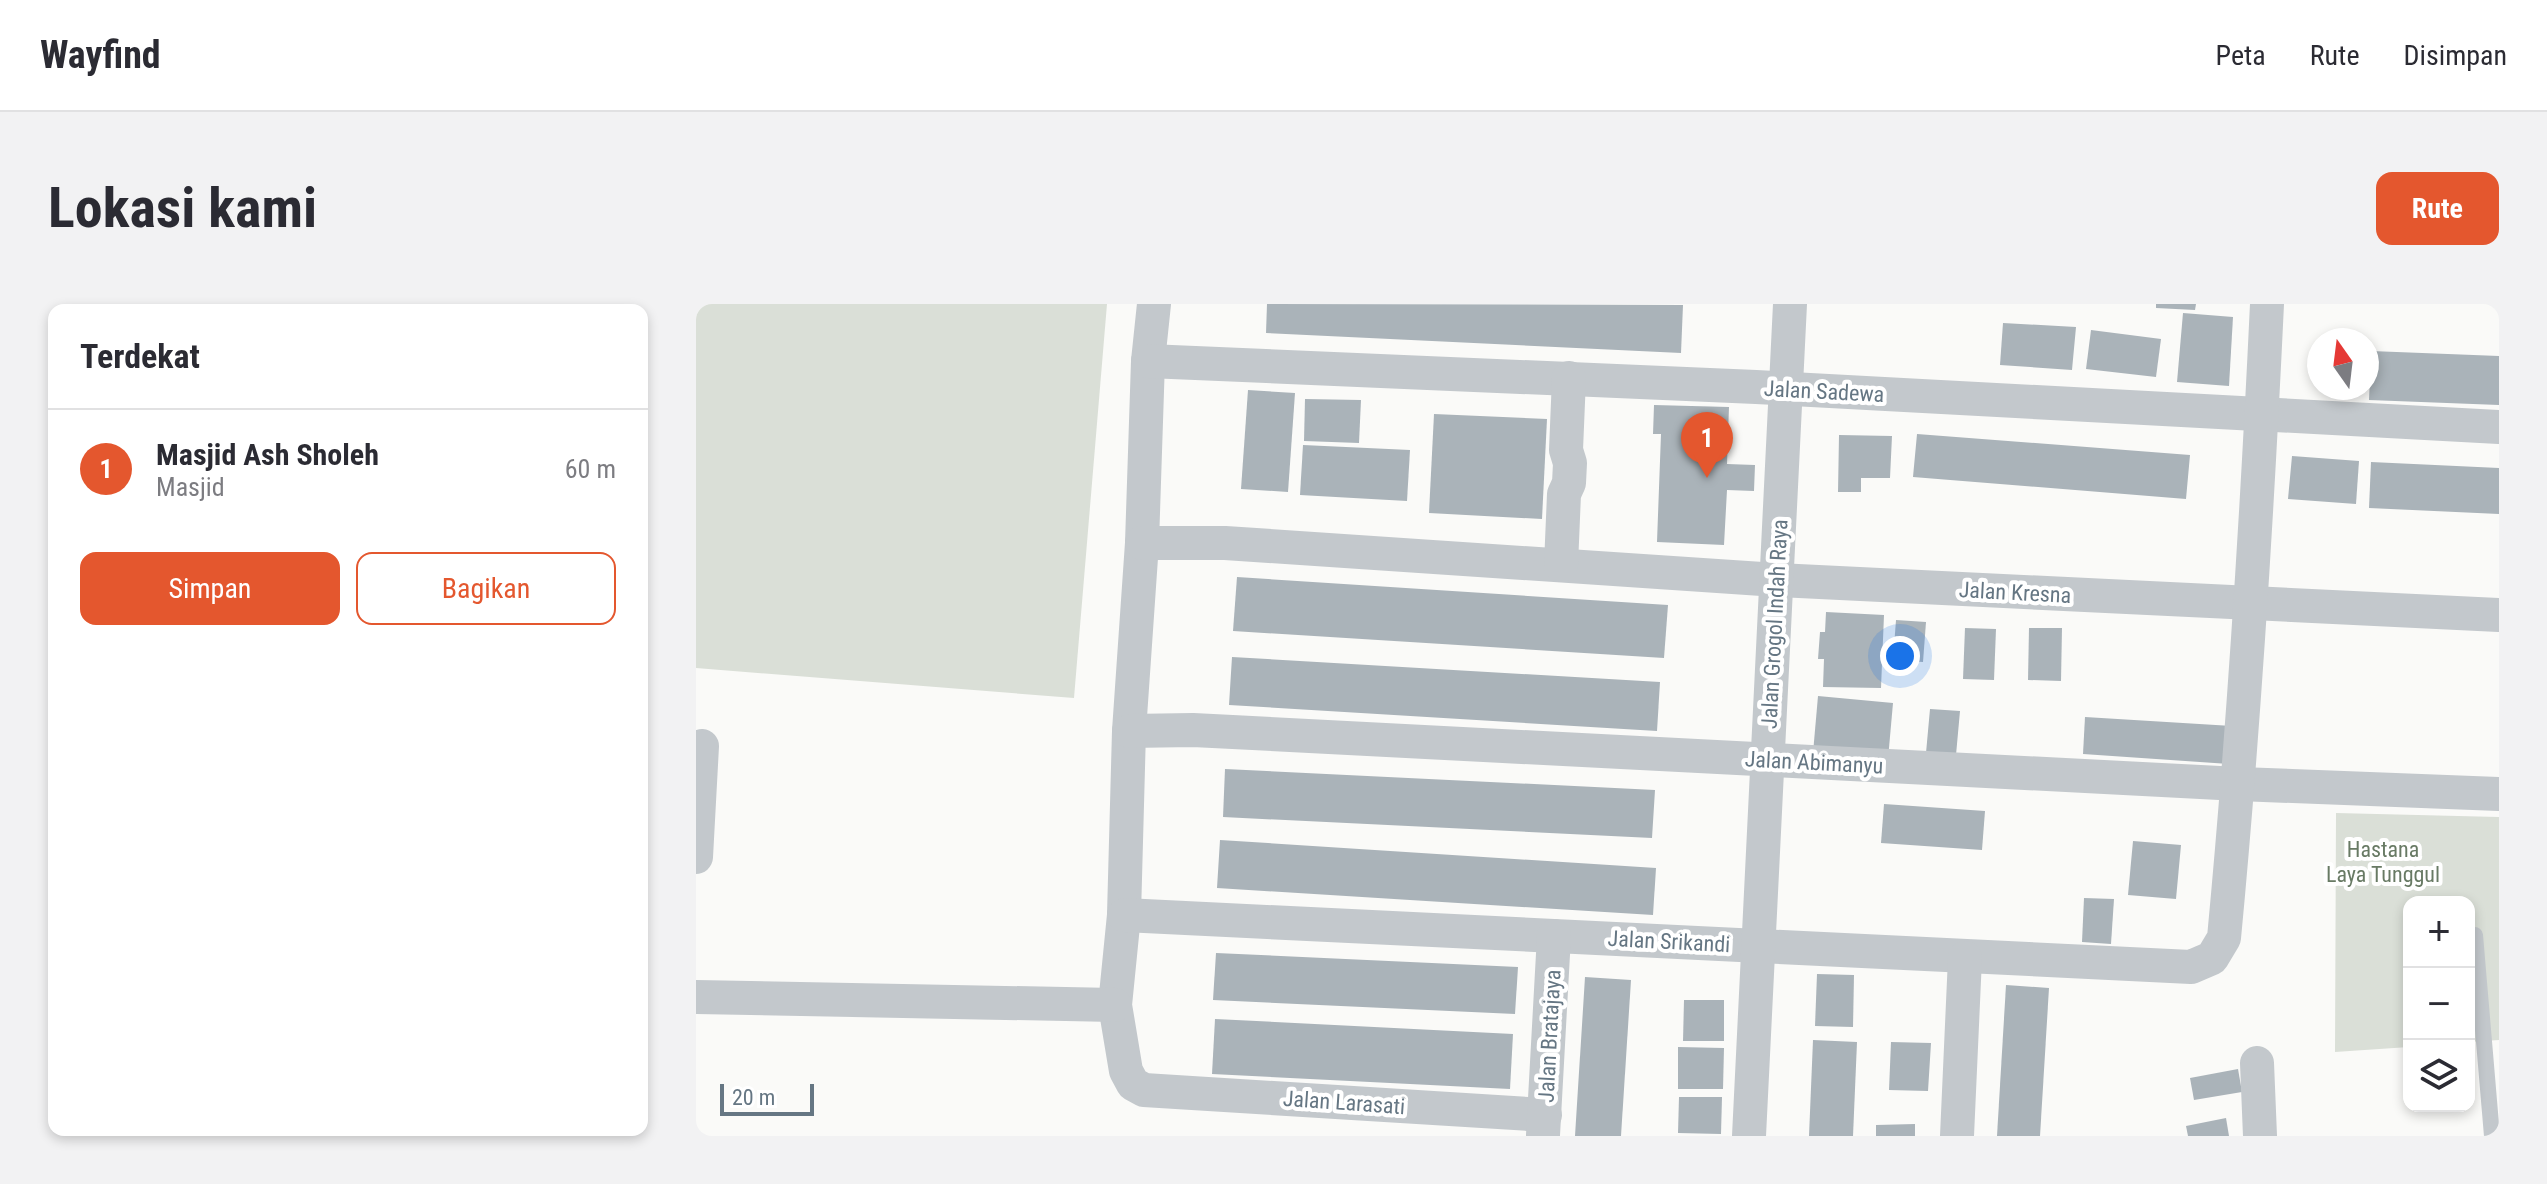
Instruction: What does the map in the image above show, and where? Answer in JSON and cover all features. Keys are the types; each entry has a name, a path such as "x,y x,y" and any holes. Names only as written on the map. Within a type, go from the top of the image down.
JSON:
{"street":[{"path":"696,997 1115,1005 1124,915 1129,731 1142,543 1148,361 1154,304"},
{"name":"Jalan Grogol Indah Raya","path":"1749,1136 1790,304"},
{"path":"2239,784 2252,604 2267,304"},
{"name":"Jalan Sadewa","path":"1148,361 1569,378 2499,427"},
{"path":"1561,565 1564,494 1569,483 1570,463 1566,450 1569,378"},
{"name":"Jalan Kresna","path":"1142,543 1225,543 1777,580 2499,615"},
{"name":"Jalan Abimanyu","path":"1129,731 1193,730 2239,784 2499,794"},
{"path":"696,857 702,746"},
{"name":"Jalan Srikandi","path":"1124,915 2191,967 2212,958 2224,938 2239,784"},
{"name":"Jalan Bratajaya","path":"1544,1125 1554,936"},
{"path":"1957,1136 1965,958"},
{"name":"Jalan Larasati","path":"1115,1005 1126,1071 1133,1084 1144,1090 1544,1125"},
{"path":"2257,1063 2260,1136"}],"lane":[{"path":"2475,935 2492,1136"}],"green space":[{"path":"696,304 1107,304 1074,698 696,668"},
{"name":"Hastana Laya Tunggul","path":"2336,813 2499,817 2499,1040 2475,1042 2475,896 2403,896 2403,1047 2335,1052"}],"building":[{"path":"1267,304 1683,305 1681,353 1266,333"},
{"path":"2156,304 2196,304 2195,310 2156,308"},
{"path":"2183,313 2233,317 2229,386 2177,382"},
{"path":"2003,323 2076,327 2072,370 2000,365"},
{"path":"2091,330 2161,339 2156,377 2086,369"},
{"path":"2379,351 2499,356 2499,405 2369,400 2379,400"},
{"path":"1248,390 1295,393 1288,492 1241,489"},
{"path":"1305,399 1361,400 1359,443 1304,441"},
{"path":"1654,405 1729,407 1727,464 1755,465 1754,491 1727,490 1724,545 1657,542 1661,434 1653,434"},
{"path":"1434,414 1547,419 1542,519 1429,513"},
{"path":"1917,434 2190,455 2186,499 1913,477"},
{"path":"1839,435 1892,436 1890,478 1861,478 1861,492 1838,492"},
{"path":"1303,445 1410,450 1407,501 1300,495"},
{"path":"2292,456 2359,461 2356,504 2288,499"},
{"path":"2371,462 2499,468 2499,514 2369,508"},
{"path":"1237,577 1668,605 1664,658 1233,631"},
{"path":"1826,612 1884,615 1881,688 1823,687 1824,659 1818,659 1820,632 1825,632"},
{"path":"1896,620 1926,622 1923,662 1893,660"},
{"path":"1965,628 1996,629 1994,680 1963,679"},
{"path":"2029,628 2062,628 2061,681 2028,680"},
{"path":"1232,657 1660,682 1657,731 1229,705"},
{"path":"1818,696 1893,703 1888,759 1813,753"},
{"path":"1930,709 1960,711 1956,755 1926,753"},
{"path":"2085,717 2232,726 2229,764 2083,754"},
{"path":"1225,769 1655,790 1652,838 1223,817"},
{"path":"1884,804 1985,811 1982,850 1881,843"},
{"path":"1220,840 1656,868 1653,915 1217,888"},
{"path":"2133,841 2181,845 2176,899 2128,895"},
{"path":"2084,898 2114,899 2111,944 2082,942"},
{"path":"1216,953 1518,967 1515,1014 1213,1000"},
{"path":"1817,974 1854,975 1853,1027 1815,1026"},
{"path":"1585,977 1631,980 1621,1136 1575,1136"},
{"path":"2006,985 2049,988 2040,1136 1997,1136"},
{"path":"1684,1000 1724,1000 1724,1041 1683,1041"},
{"path":"1215,1019 1513,1034 1510,1089 1212,1074"},
{"path":"1813,1040 1857,1042 1853,1136 1809,1136"},
{"path":"1891,1042 1931,1043 1928,1091 1889,1090"},
{"path":"1678,1047 1724,1048 1723,1089 1678,1089"},
{"path":"2238,1069 2242,1092 2194,1100 2190,1078"},
{"path":"1679,1097 1722,1097 1721,1134 1678,1133"},
{"path":"2226,1118 2229,1136 2188,1136 2186,1126"},
{"path":"1915,1124 1915,1136 1876,1136 1876,1125"}],"place":[{"name":"Masjid Ash Sholeh","path":"1707,478"}]}
